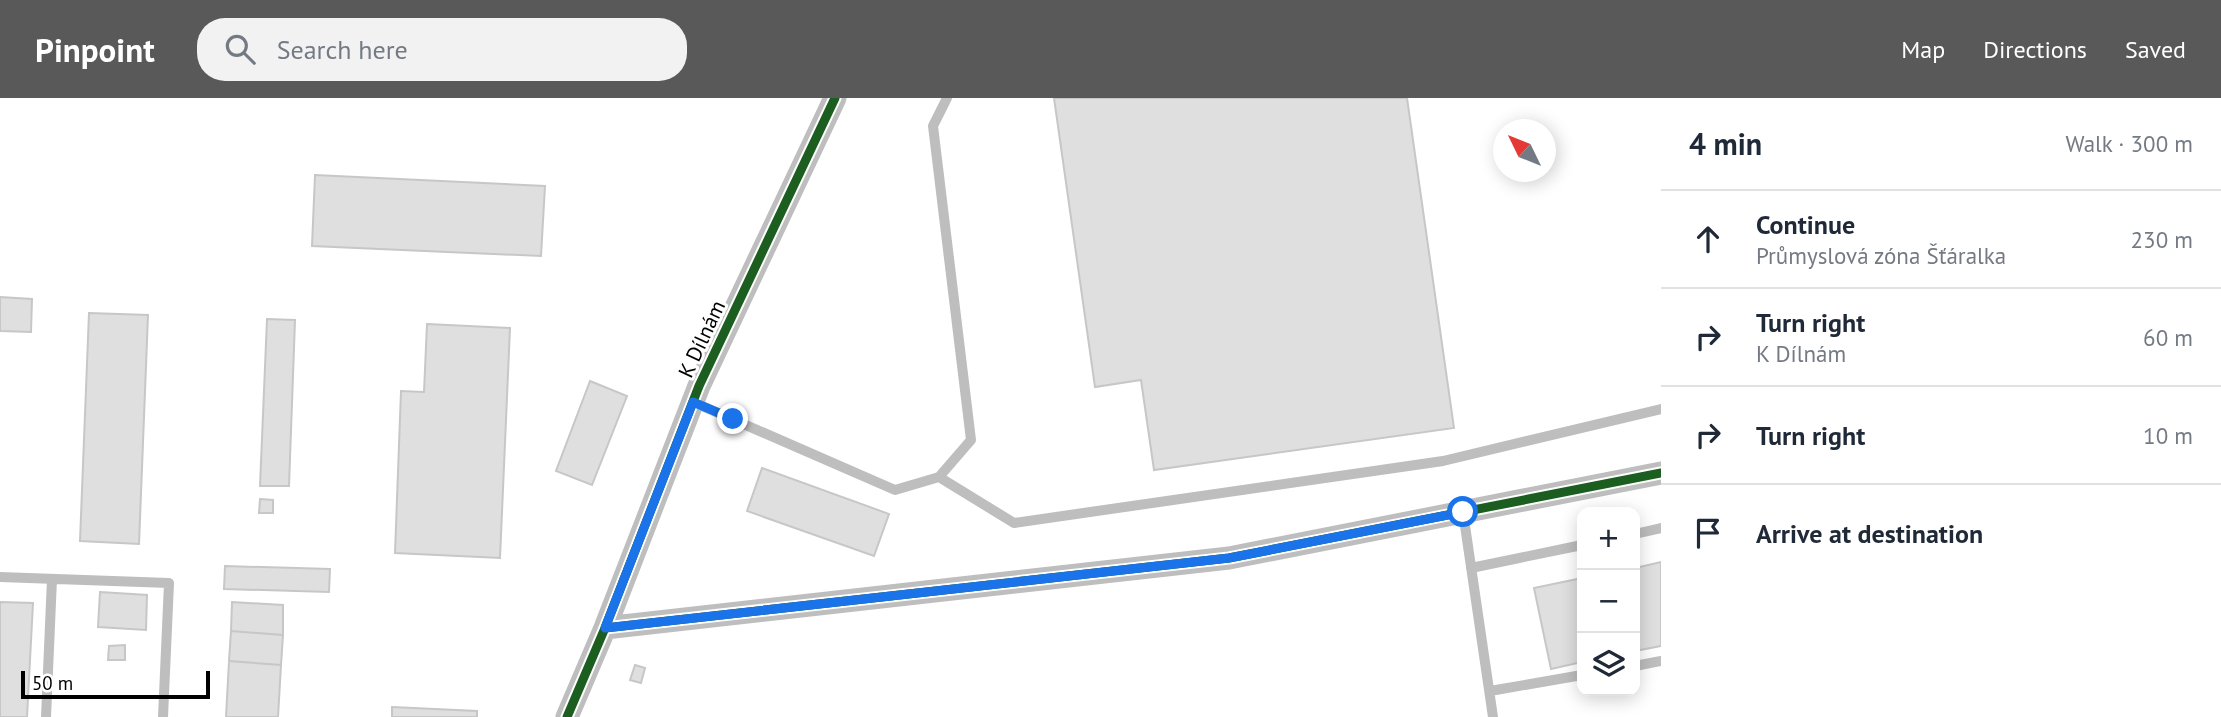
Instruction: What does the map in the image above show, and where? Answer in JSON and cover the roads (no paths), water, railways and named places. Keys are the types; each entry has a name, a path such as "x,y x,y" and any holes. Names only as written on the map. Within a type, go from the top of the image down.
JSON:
{"street":[{"name":"K Dílnám","path":"567,717 605,628 693,402 835,98"},
{"path":"605,628 1229,558 1661,473"}],"lane":[{"path":"693,402 895,490 939,477 971,440 933,126 947,98"},
{"path":"939,477 1014,523 1443,461 1661,409"},
{"path":"1463,512 1493,717"},
{"path":"1640,533 1661,528"},
{"path":"1471,568 1577,546"},
{"path":"0,577 169,583 163,717"},
{"path":"46,717 52,579"},
{"path":"1640,665 1661,661"},
{"path":"1490,691 1577,676"}]}
